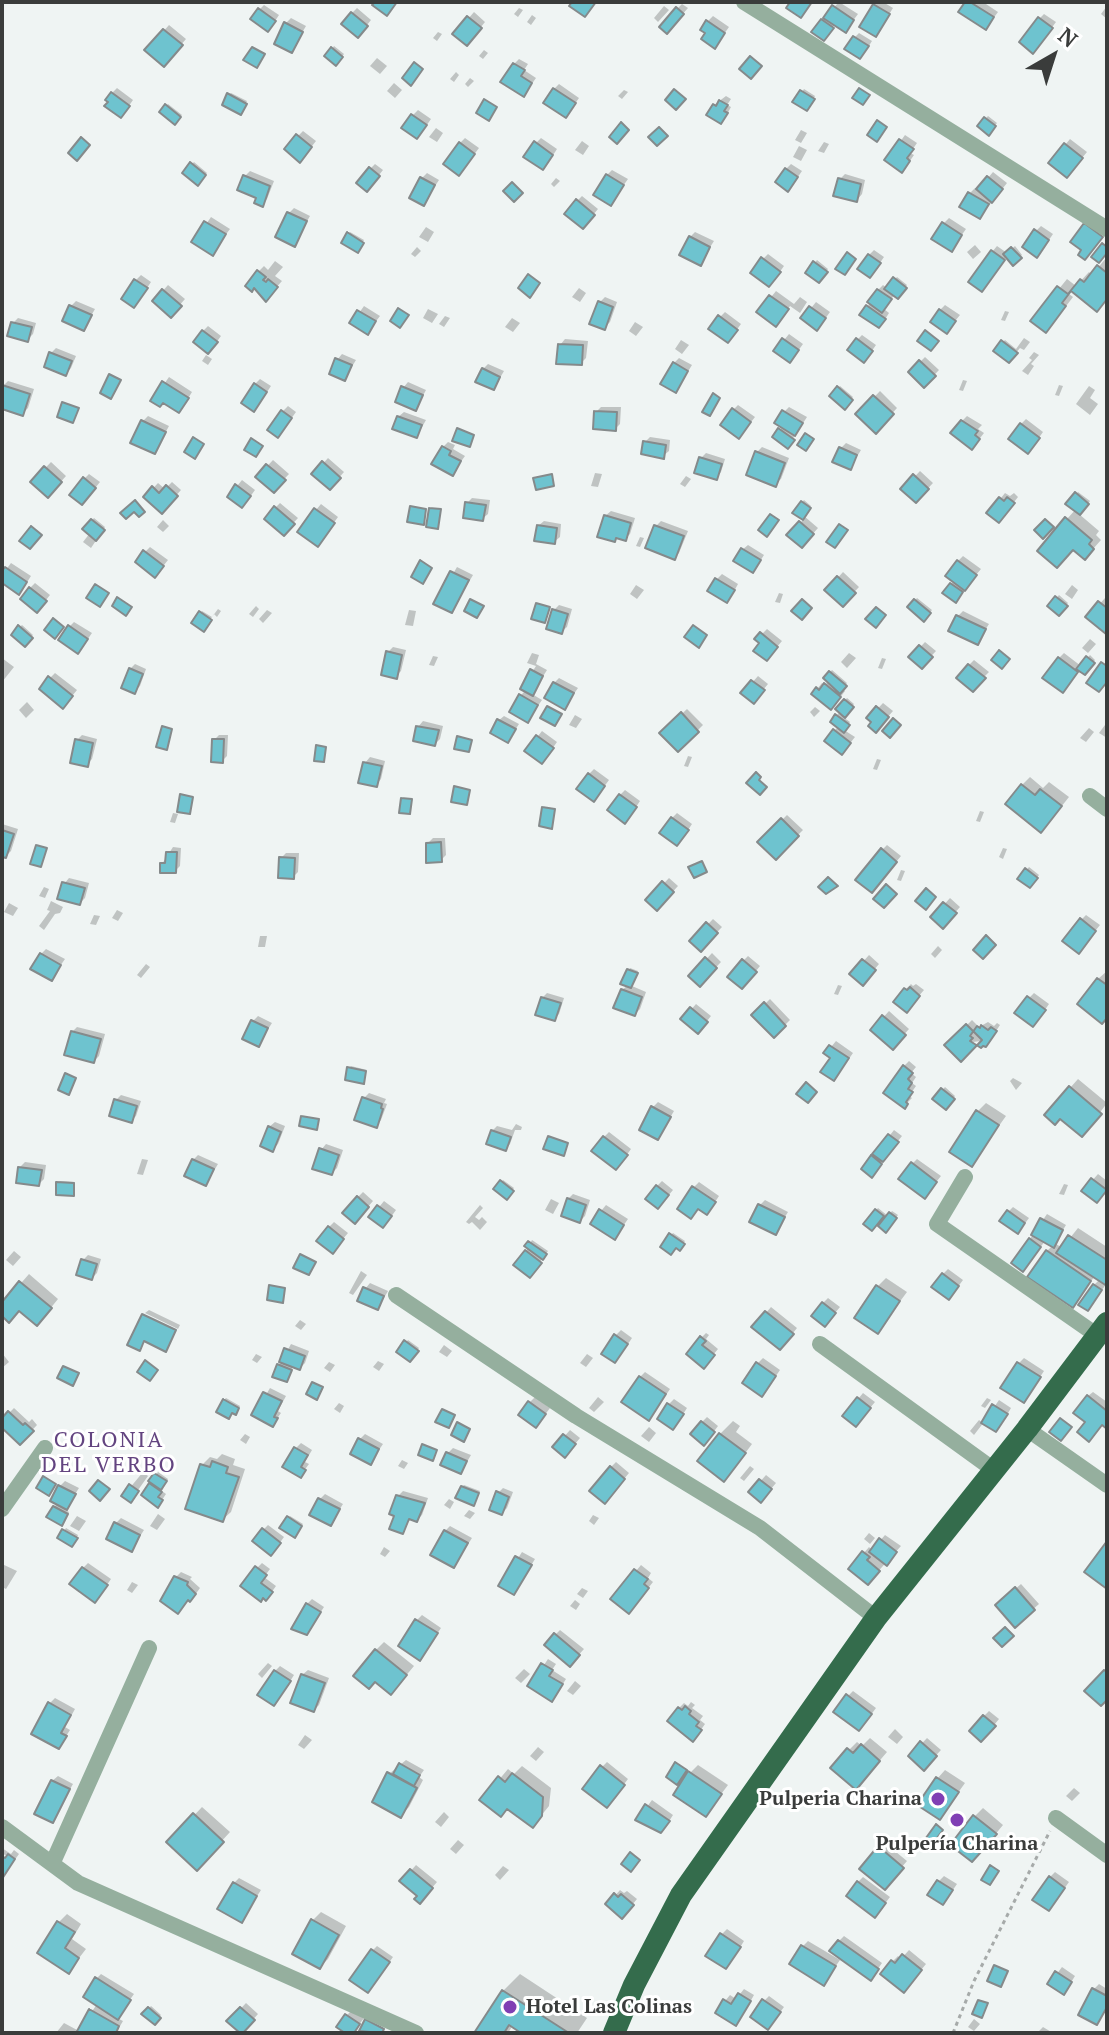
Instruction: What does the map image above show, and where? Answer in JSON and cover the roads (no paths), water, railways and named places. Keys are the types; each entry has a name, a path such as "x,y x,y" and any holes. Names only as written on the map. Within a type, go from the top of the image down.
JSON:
{"highway":[{"path":"614,2033 634,1985 681,1895 876,1618 1102,1330"}],"street":[{"path":"744,2 1107,229"},
{"path":"1090,796 1107,809"},
{"path":"965,1177 937,1224 1102,1330"},
{"path":"396,1295 576,1416 760,1528 876,1618"},
{"path":"820,1344 994,1470"},
{"path":"1027,1429 1107,1485"},
{"path":"2,1509 45,1448"},
{"path":"53,1862 149,1648"},
{"path":"1056,1818 1107,1855"},
{"path":"2,1827 78,1883 416,2033"}],"place":[{"name":"Pulperia Charina","path":"938,1799"},
{"name":"Pulpería Charina","path":"957,1820"},
{"name":"Hotel Las Colinas","path":"510,2007"}],"district":[{"name":"COLONIA DEL VERBO","path":"109,1454"}]}
